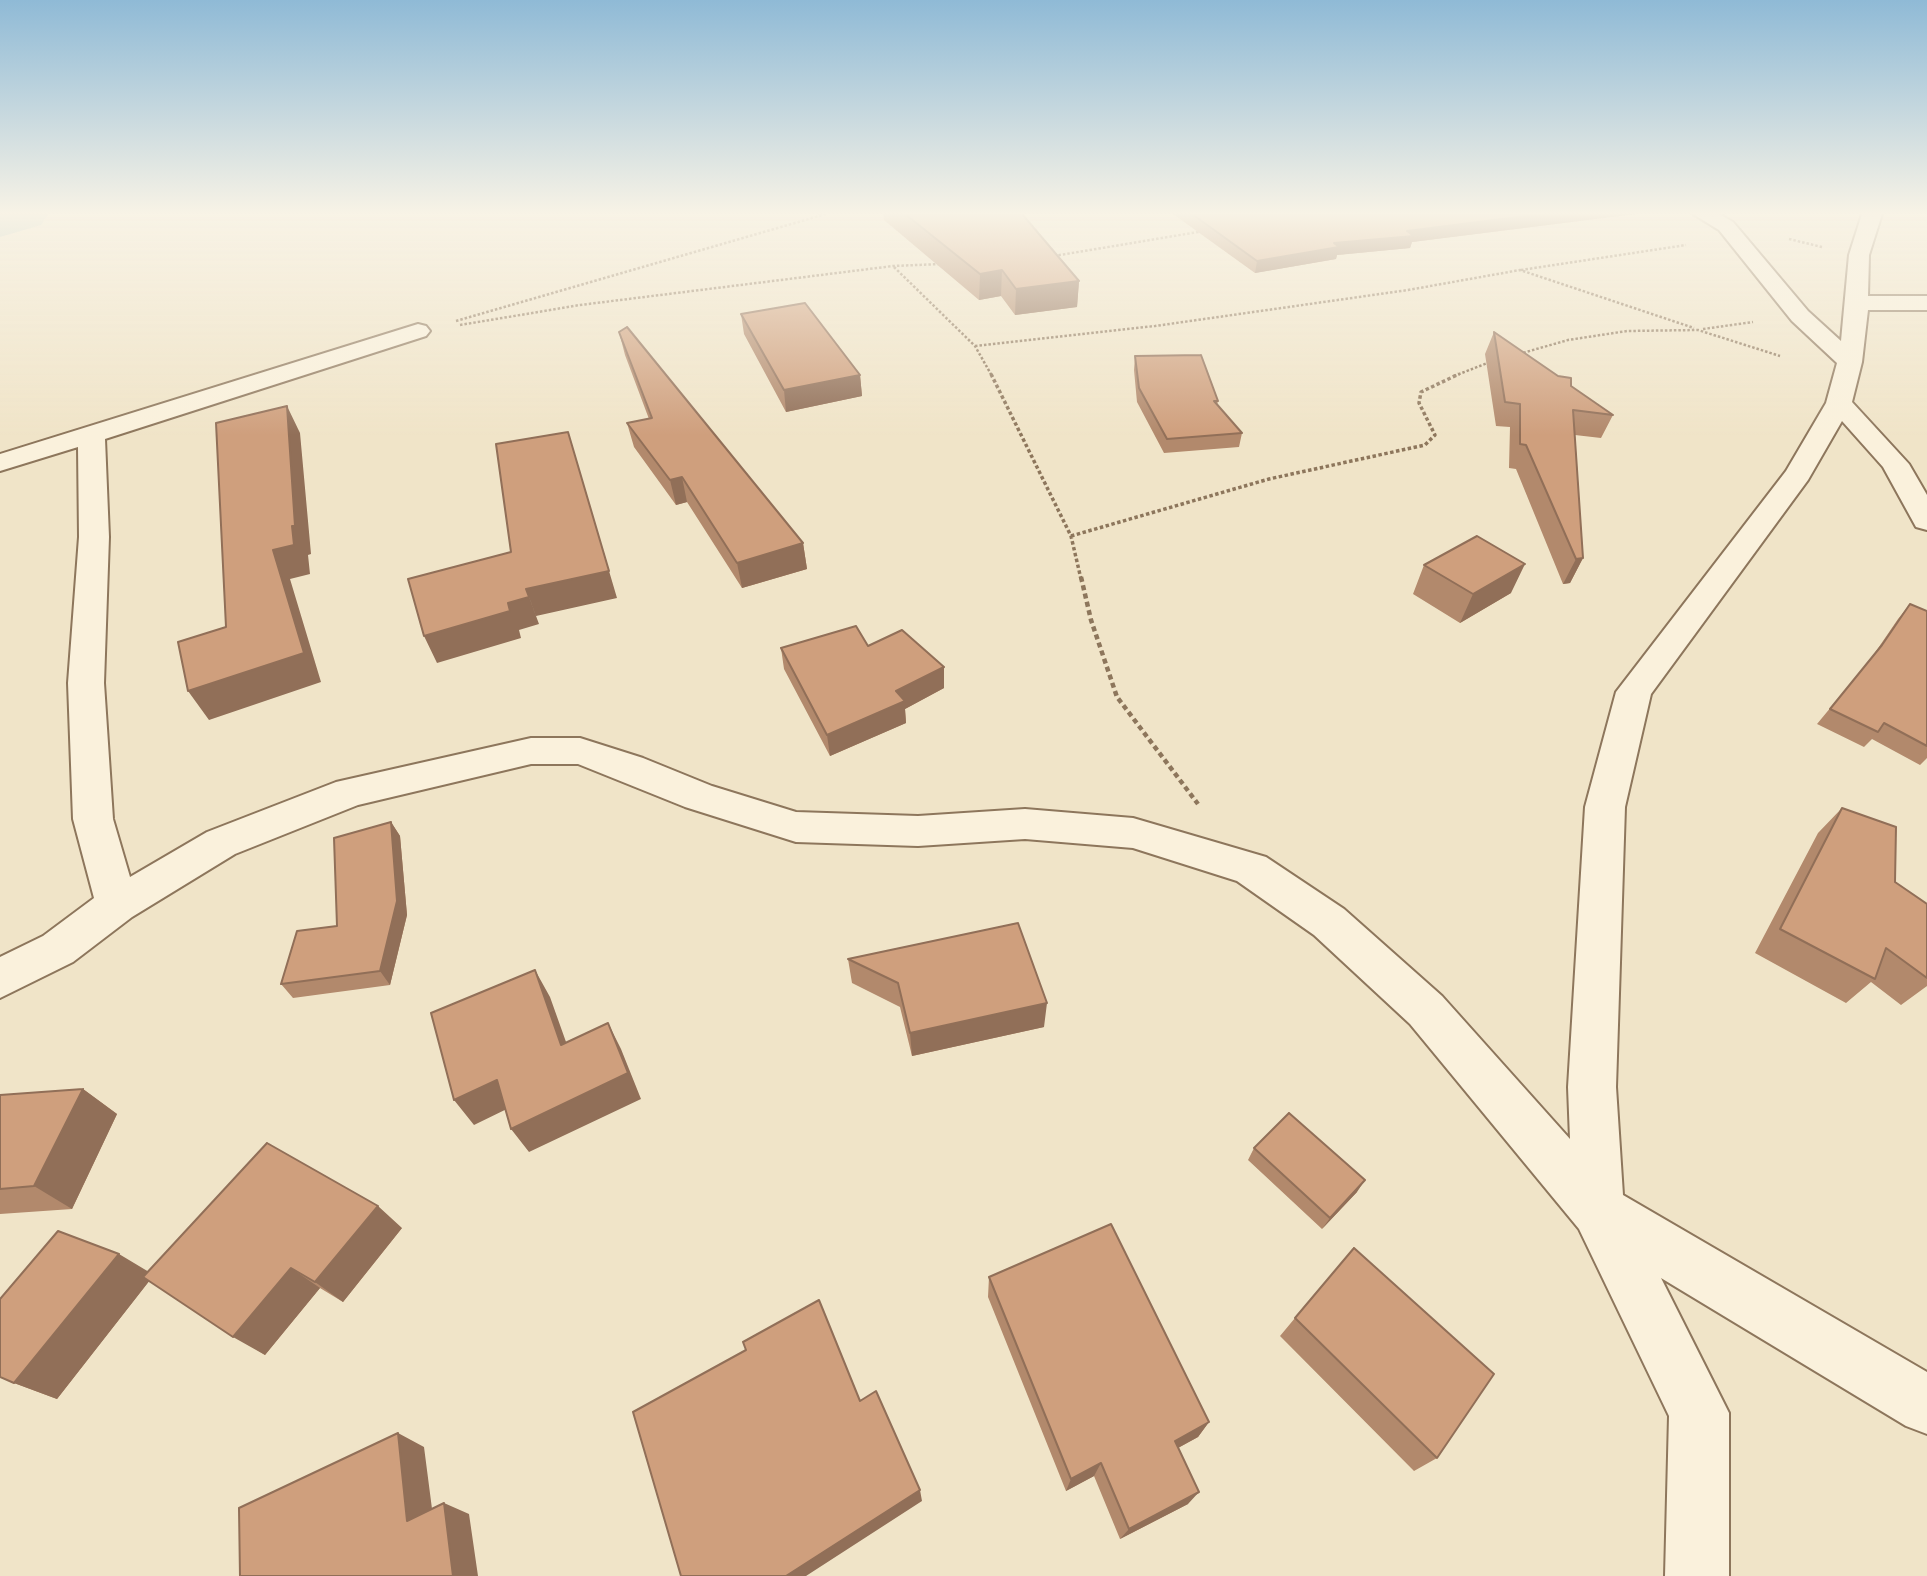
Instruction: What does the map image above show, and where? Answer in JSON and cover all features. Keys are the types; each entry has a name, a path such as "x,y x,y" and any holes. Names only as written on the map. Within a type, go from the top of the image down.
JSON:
{"street":[{"path":"1777,288 1845,380 1927,521"},
{"path":"1598,1210 1592,1087 1605,807 1634,692 1798,474 1845,380 1858,288"},
{"path":"1857,303 1927,303"},
{"path":"0,463 418,331"},
{"path":"91,434 94,537 86,684 93,819 117,905"},
{"path":"0,979 58,948 117,905 221,843 350,792 531,751 580,751 630,768 699,797 796,827 918,831 1025,824 1133,833 1251,869 1329,922 1426,1010 1598,1210 1699,1413 1697,1576"},
{"path":"1598,1210 1927,1405"}],"path":[{"path":"418,331 569,288"},
{"path":"418,331 580,305 720,288"},
{"path":"915,288 975,346 1003,394 1071,536 1091,620 1117,697 1174,774 1251,869"},
{"path":"975,346 1155,326 1422,288"},
{"path":"1570,288 1845,380"},
{"path":"1517,354 1568,340 1627,331 1698,330 1800,316"},
{"path":"1071,536 1269,479 1425,445 1435,435 1419,403 1421,393 1437,382 1492,361"}],"building":[{"path":"805,303 860,375 784,390 741,314"},
{"path":"627,327 803,543 737,563 682,477 670,480 627,423 652,418 619,332"},
{"path":"1494,332 1558,376 1571,378 1571,386 1613,415 1573,410 1583,558 1576,559 1526,445 1520,444 1520,404 1505,402"},
{"path":"1201,355 1218,401 1214,401 1242,433 1167,439 1139,388 1135,356"},
{"path":"287,406 294,545 273,550 304,653 188,691 178,642 226,627 216,423"},
{"path":"568,432 609,571 526,589 529,597 508,603 510,611 424,636 408,579 511,552 496,444"},
{"path":"1477,536 1525,564 1473,594 1424,565"},
{"path":"1910,604 1927,611 1927,746 1884,723 1878,732 1830,709 1882,645"},
{"path":"856,626 868,646 902,630 944,667 896,691 905,701 827,735 781,648"},
{"path":"1842,808 1896,827 1895,882 1927,904 1927,978 1886,948 1875,979 1780,929"},
{"path":"391,822 397,901 380,971 281,984 297,931 337,926 334,838"},
{"path":"1018,923 1047,1003 910,1033 898,983 848,959"},
{"path":"535,970 561,1045 608,1023 628,1073 511,1129 497,1080 454,1100 431,1013"},
{"path":"83,1089 34,1186 0,1189 0,1095"},
{"path":"1289,1113 1365,1180 1330,1218 1254,1148"},
{"path":"267,1143 378,1206 315,1282 291,1268 233,1337 143,1277"},
{"path":"1111,1224 1209,1422 1175,1441 1199,1492 1129,1529 1101,1463 1071,1479 989,1277"},
{"path":"58,1231 119,1254 14,1383 0,1377 0,1299"},
{"path":"1354,1248 1494,1374 1437,1458 1295,1318"},
{"path":"819,1300 860,1401 876,1391 920,1490 786,1576 681,1576 633,1412 746,1350 743,1342"},
{"path":"398,1433 407,1521 444,1503 453,1576 240,1576 239,1508"}]}
